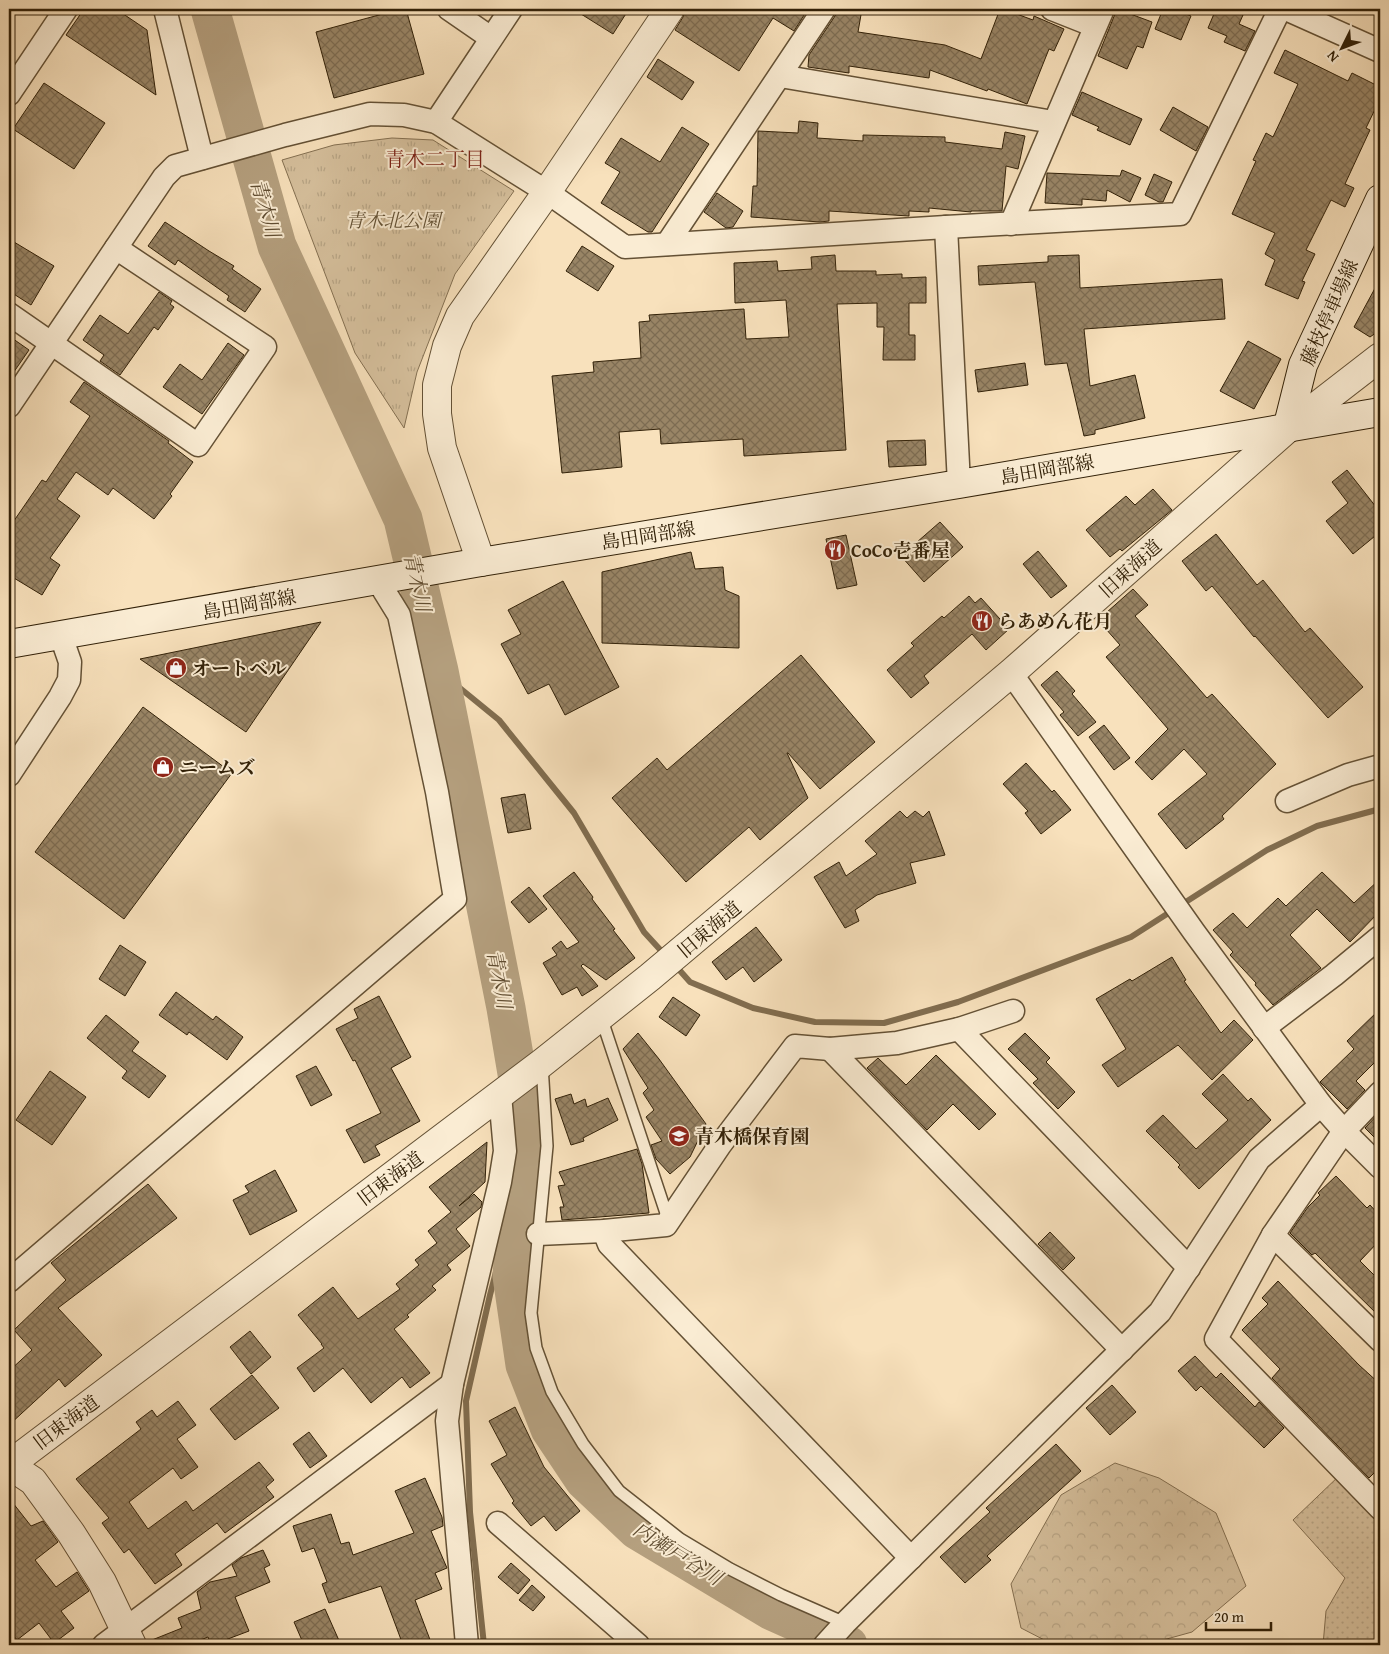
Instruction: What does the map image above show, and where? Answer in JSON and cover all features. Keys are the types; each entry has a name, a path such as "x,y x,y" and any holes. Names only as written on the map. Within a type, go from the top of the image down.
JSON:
{"street":[{"path":"9,94 66,9"},
{"path":"165,9 202,158"},
{"path":"449,9 491,38"},
{"path":"436,122 511,9"},
{"path":"481,562 442,448 436,414 437,385 447,346 460,316 547,192 670,9"},
{"path":"667,244 824,9"},
{"path":"1011,224 1099,17 1052,9"},
{"path":"9,406 164,177 174,166 227,150 370,114 404,115 436,122 547,192 625,247 1180,214 1280,9"},
{"path":"1286,9 1380,51"},
{"path":"780,76 1053,122"},
{"name":"藤枝停車場線","path":"1287,429 1303,365 1380,199"},
{"path":"946,227 959,484"},
{"path":"9,314 198,445 265,347 116,248"},
{"name":"旧東海道","path":"9,1465 500,1095 650,977 1011,673 1287,429 1380,357"},
{"name":"島田岡部線","path":"9,644 382,581 481,562 959,484 1380,412"},
{"path":"9,1281 455,899 438,792 399,615 382,581"},
{"path":"9,774 69,680 70,662 62,636"},
{"path":"1011,673 1264,1028 1322,1105 1344,1131 1380,1167"},
{"path":"1287,801 1348,775 1380,766"},
{"path":"1264,1028 1334,975 1380,937"},
{"path":"538,1234 604,1231 666,1225 720,1145 795,1046 830,1049 896,1043 959,1029 1013,1011"},
{"path":"959,1029 1189,1268"},
{"path":"830,1049 1122,1350"},
{"path":"1380,1093 1344,1131 1273,1235 1216,1339 1380,1508"},
{"path":"467,1645 447,1421 452,1384 500,1182 505,1151 500,1095"},
{"path":"825,1645 845,1623 1160,1312 1259,1159 1322,1105"},
{"path":"604,1231 609,1244 911,1558"},
{"path":"1273,1235 1380,1340"},
{"path":"9,1465 34,1481 71,1533 102,1582 121,1640 452,1384"},
{"path":"498,1524 638,1645"}],"lane":[{"path":"601,1016 669,1222"},
{"path":"542,1063 547,1146 531,1313 536,1348 552,1392 583,1444 619,1491 680,1539 730,1569 781,1595 845,1623"}],"green space":[{"name":"青木北公園","path":"392,138 433,140 514,191 455,274 417,372 404,428 355,353 282,160 334,145"},
{"path":"1115,1463 1159,1478 1216,1513 1246,1586 1192,1632 1145,1645 1054,1645 1021,1628 1011,1584 1061,1495"},
{"path":"1341,1474 1380,1516 1380,1546 1374,1553 1380,1559 1379,1645 1323,1645 1326,1611 1345,1578 1293,1520"}],"building":[{"path":"84,9 116,9 147,30 156,95 66,35"},
{"path":"406,9 424,74 334,98 316,32"},
{"path":"573,9 629,9 613,34"},
{"path":"685,9 808,9 794,31 773,18 739,71 675,30 683,17"},
{"path":"837,9 862,9 858,32 945,45 981,59 1000,9 1033,20 1034,16 1064,29 1054,51 1049,49 1027,104 930,70 929,78 849,66 849,73 808,67 809,55 835,16"},
{"path":"1117,9 1152,22 1143,48 1137,46 1127,69 1098,56"},
{"path":"1163,9 1172,9 1191,16 1181,40 1155,29"},
{"path":"1216,9 1228,9 1243,15 1239,24 1255,31 1245,51 1224,42 1227,36 1208,28"},
{"path":"1285,50 1348,81 1352,73 1380,87 1380,99 1366,128 1370,130 1345,184 1354,188 1345,207 1331,200 1306,250 1315,254 1302,281 1305,282 1298,299 1265,285 1275,260 1265,254 1275,233 1232,214 1256,161 1253,160 1266,133 1273,137 1298,84 1274,73"},
{"path":"658,59 694,82 682,100 647,77"},
{"path":"44,83 105,123 74,169 13,129"},
{"path":"1082,92 1142,119 1130,145 1097,130 1099,127 1072,115"},
{"path":"1173,107 1208,127 1196,151 1160,130"},
{"path":"799,121 818,123 817,138 863,141 863,135 945,137 945,142 1002,149 1005,132 1025,136 1018,169 1006,166 1002,211 971,212 929,208 929,212 909,211 909,216 829,211 829,221 820,222 751,217 753,186 757,186 758,131 798,133"},
{"path":"682,127 709,144 652,232 648,232 601,203 620,172 605,163 621,138 660,162"},
{"path":"1122,170 1141,178 1130,202 1107,190 1106,201 1082,199 1082,205 1045,203 1047,173 1120,176"},
{"path":"1154,174 1172,182 1163,202 1145,195"},
{"path":"717,193 743,211 733,227 726,228 704,212"},
{"path":"165,222 234,266 232,269 261,289 245,312 227,300 229,296 178,260 175,265 148,246"},
{"path":"9,239 54,266 31,305 9,291"},
{"path":"582,246 614,266 598,291 566,271"},
{"path":"835,255 836,271 876,271 876,275 902,274 902,278 926,277 926,303 909,303 909,335 915,335 915,360 883,360 884,327 877,327 877,303 837,304 846,450 744,456 743,439 661,444 660,429 619,432 622,467 562,473 552,376 594,372 593,362 641,358 639,322 650,321 649,315 744,309 746,339 789,337 786,300 735,303 734,263 777,261 778,271 812,269 811,257"},
{"path":"1079,255 1080,288 1222,279 1225,319 1084,329 1090,386 1135,375 1145,418 1095,430 1095,434 1084,436 1067,363 1045,365 1035,282 979,285 978,266 1048,262 1048,256"},
{"path":"1380,279 1380,330 1370,337 1354,327"},
{"path":"159,292 172,301 170,304 174,307 158,330 154,327 120,375 100,361 104,355 83,340 100,315 128,334"},
{"path":"9,336 29,350 9,379"},
{"path":"1248,341 1281,359 1254,409 1220,391"},
{"path":"228,343 244,355 202,414 163,387 180,364 202,380"},
{"path":"1025,363 1028,385 978,392 975,370"},
{"path":"84,382 169,441 168,443 193,462 170,494 172,496 154,519 113,488 108,495 76,472 57,499 80,516 50,558 60,565 42,595 9,575 9,528 42,480 46,482 90,416 70,402"},
{"path":"925,440 926,465 889,467 887,441"},
{"path":"1347,470 1380,512 1380,532 1353,554 1326,521 1348,503 1332,482"},
{"path":"1153,489 1172,510 1122,551 1120,549 1110,557 1086,530 1126,496 1135,505"},
{"path":"940,522 963,547 924,582 901,556"},
{"path":"1216,534 1257,585 1263,580 1305,632 1310,628 1363,687 1328,718 1254,637 1212,586 1206,591 1182,561"},
{"path":"846,535 857,585 837,589 826,539"},
{"path":"1038,551 1067,586 1051,598 1023,564"},
{"path":"691,552 695,569 723,567 725,590 739,596 739,648 602,643 602,572"},
{"path":"563,581 619,687 565,715 549,684 528,694 501,644 521,634 508,610"},
{"path":"1133,589 1148,605 1135,616 1207,698 1212,694 1276,764 1222,816 1224,819 1186,849 1158,814 1207,774 1184,749 1152,780 1135,762 1168,729 1106,657 1120,645 1098,620"},
{"path":"969,596 975,603 981,598 1009,629 986,650 972,634 924,676 929,683 911,698 887,670 914,646 911,643"},
{"path":"321,622 246,732 140,659"},
{"path":"801,655 875,742 820,789 787,753 808,798 760,840 749,827 686,882 612,798 657,758 667,770"},
{"path":"1057,671 1075,691 1072,694 1096,722 1078,736 1060,715 1064,712 1041,685"},
{"path":"143,707 232,773 124,919 35,852"},
{"path":"1104,725 1130,758 1114,770 1089,737"},
{"path":"1026,763 1052,792 1054,790 1071,810 1041,834 1025,813 1028,811 1003,784"},
{"path":"525,794 531,829 508,833 501,798"},
{"path":"900,811 907,818 915,811 923,817 929,811 945,855 910,863 916,883 877,895 855,910 859,921 845,928 814,877 839,862 846,876 877,854 865,841"},
{"path":"574,872 615,929 613,930 635,958 606,980 583,964 581,966 598,986 582,996 577,987 562,995 543,963 557,955 552,948 561,941 567,949 579,942 543,896"},
{"path":"1322,872 1354,903 1380,879 1380,911 1350,942 1317,909 1290,935 1321,968 1273,1005 1230,955 1233,952 1213,930 1233,913 1247,928 1278,898 1286,906"},
{"path":"529,887 547,909 529,923 511,902"},
{"path":"756,927 782,960 754,982 743,967 726,980 712,962"},
{"path":"120,945 146,962 125,996 99,979"},
{"path":"1172,957 1186,980 1184,981 1221,1033 1234,1020 1253,1040 1212,1080 1178,1045 1118,1087 1102,1065 1126,1049 1096,999 1130,979 1132,981"},
{"path":"176,992 213,1020 216,1016 243,1037 227,1060 189,1032 187,1035 159,1015"},
{"path":"379,996 411,1057 391,1068 420,1121 375,1146 380,1155 364,1163 346,1130 381,1113 355,1060 353,1061 336,1029 358,1018 354,1009"},
{"path":"673,997 700,1015 686,1036 659,1017"},
{"path":"1380,1009 1380,1057 1356,1081 1365,1090 1347,1109 1320,1082 1354,1049 1347,1041"},
{"path":"106,1015 139,1042 132,1051 166,1076 149,1098 122,1078 127,1071 87,1038"},
{"path":"638,1033 706,1124 690,1157 670,1174 656,1159 651,1145 662,1141 646,1117 654,1110 643,1093 648,1088 623,1049"},
{"path":"1025,1033 1050,1058 1046,1062 1075,1092 1058,1109 1033,1083 1038,1079 1008,1049"},
{"path":"936,1055 996,1114 979,1130 953,1104 927,1130 867,1068 878,1058 906,1085"},
{"path":"316,1066 332,1095 311,1106 296,1076"},
{"path":"50,1071 86,1097 52,1145 16,1120"},
{"path":"1223,1074 1248,1101 1251,1098 1271,1120 1199,1189 1178,1167 1180,1165 1146,1131 1163,1115 1196,1149 1228,1120 1202,1094"},
{"path":"571,1094 574,1104 585,1099 587,1107 608,1098 618,1120 583,1138 584,1141 571,1145 555,1099"},
{"path":"1380,1112 1380,1143 1365,1128"},
{"path":"487,1142 485,1182 459,1206 474,1194 482,1202 481,1207 456,1229 470,1246 447,1265 451,1270 432,1286 436,1290 394,1329 430,1373 410,1388 402,1377 371,1403 343,1368 314,1392 297,1368 324,1348 298,1315 333,1287 358,1319 400,1289 396,1284 419,1265 415,1260 437,1243 428,1231 451,1212 429,1187"},
{"path":"637,1149 642,1164 649,1213 562,1220 560,1207 564,1207 558,1186 565,1185 559,1172"},
{"path":"275,1170 297,1211 250,1235 233,1200 249,1192 245,1186"},
{"path":"1336,1176 1367,1208 1370,1205 1380,1216 1380,1240 1360,1261 1380,1281 1380,1317 1315,1253 1312,1255 1290,1233 1308,1207 1320,1195 1318,1193"},
{"path":"148,1184 177,1218 58,1308 102,1355 65,1387 59,1379 9,1425 9,1371 32,1350 14,1330 66,1280 51,1263"},
{"path":"1050,1232 1075,1258 1063,1270 1038,1244"},
{"path":"1278,1281 1359,1365 1380,1384 1380,1467 1369,1478 1272,1378 1280,1369 1242,1330 1268,1304 1262,1298"},
{"path":"250,1331 271,1357 251,1374 230,1347"},
{"path":"1195,1356 1216,1378 1221,1373 1255,1407 1259,1402 1284,1428 1264,1448 1201,1386 1196,1391 1178,1371"},
{"path":"252,1375 279,1408 235,1440 210,1409"},
{"path":"1112,1385 1136,1412 1110,1435 1086,1408"},
{"path":"178,1401 196,1425 177,1439 198,1467 181,1479 173,1468 129,1502 148,1529 186,1501 193,1511 259,1462 274,1480 266,1487 274,1497 225,1533 217,1523 175,1554 182,1565 155,1584 129,1549 124,1553 102,1523 109,1518 76,1479 141,1429 136,1422 152,1410 157,1417"},
{"path":"515,1407 544,1467 580,1511 556,1531 544,1516 531,1526 512,1503 514,1501 491,1464 507,1455 489,1421"},
{"path":"309,1432 327,1456 310,1468 293,1444"},
{"path":"1056,1444 1081,1471 987,1556 991,1560 965,1583 940,1557 990,1512 986,1508"},
{"path":"425,1478 442,1517 443,1526 431,1531 447,1568 435,1573 442,1589 415,1600 432,1645 403,1645 381,1586 329,1603 322,1584 327,1582 314,1548 302,1552 293,1526 331,1514 341,1544 349,1542 353,1555 414,1533 395,1491"},
{"path":"9,1498 31,1526 43,1521 58,1542 35,1560 56,1587 77,1572 89,1591 61,1611 74,1628 54,1643 39,1623 17,1640 9,1630"},
{"path":"263,1550 270,1565 264,1568 270,1582 235,1597 249,1631 212,1645 208,1637 188,1645 147,1645 147,1642 182,1628 178,1618 201,1609 197,1592 210,1582 237,1576 232,1565 241,1558"},
{"path":"511,1563 530,1580 518,1594 498,1577"},
{"path":"532,1585 545,1597 533,1611 519,1600"},
{"path":"325,1609 341,1645 304,1645 294,1622"}],"waterway":[{"name":"青木川","path":"210,9 277,246 403,519 439,671 506,1008 524,1115 512,1276 525,1365 550,1429 584,1480 637,1530 772,1611 848,1645"},
{"path":"439,671 499,720 574,813 644,932 665,955"},
{"path":"674,964 690,982 753,1008 815,1022 884,1023 958,1002 1131,937 1267,850 1317,826 1380,809"},
{"path":"484,1645 470,1512 466,1401 490,1295 519,1183"}],"place":[{"name":"CoCo壱番屋","path":"835,550"},
{"name":"らあめん花月","path":"982,621"},
{"name":"オートベル","path":"176,668"},
{"name":"ニームズ","path":"163,767"},
{"name":"青木橋保育園","path":"679,1136"}],"district":[{"name":"青木二丁目","path":"435,158"}],"water label":[{"name":"内瀬戸谷川","path":"678,1553"}]}
